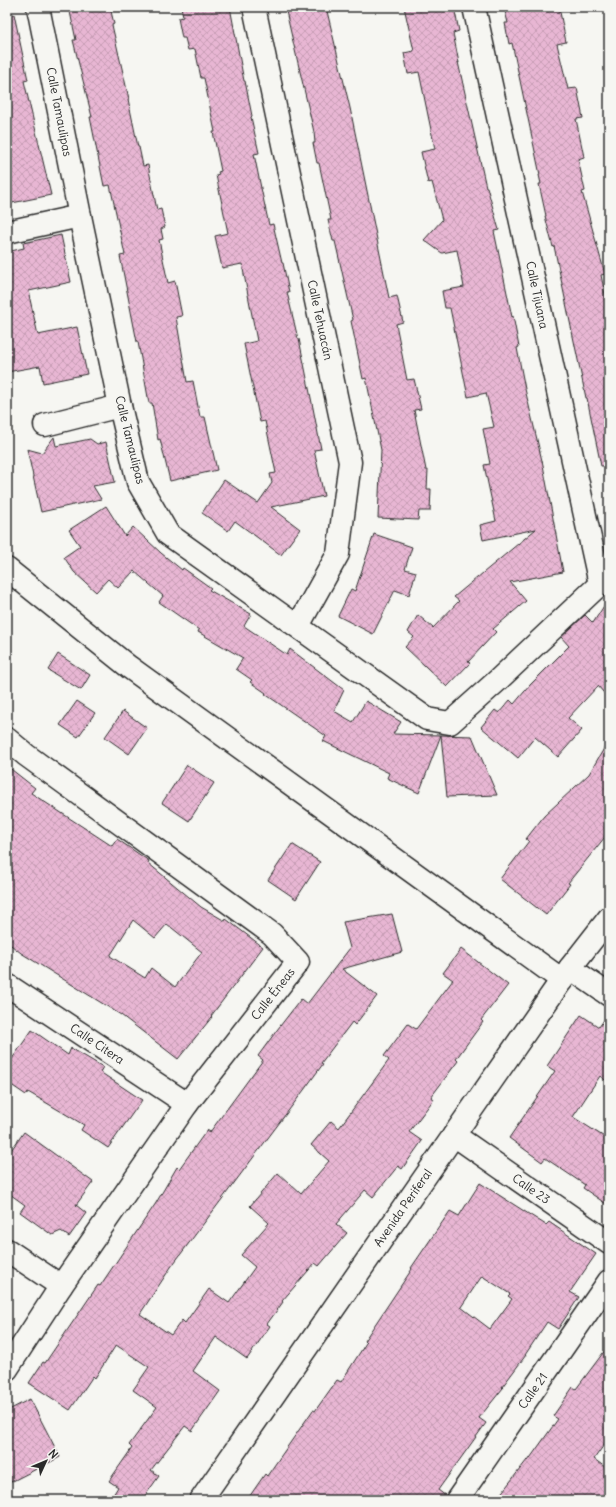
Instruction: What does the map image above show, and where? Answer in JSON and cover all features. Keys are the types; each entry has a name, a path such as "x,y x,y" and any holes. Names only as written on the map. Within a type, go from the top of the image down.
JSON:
{"street":[{"name":"Calle Tamaulipas","path":"38,7 80,216 120,406 138,482 168,534 427,719 450,723 604,582"},
{"name":"Calle Tehuacán","path":"254,7 350,462 338,554 298,626"},
{"name":"Calle Tijuana","path":"474,7 604,582"},
{"path":"7,232 80,216"},
{"path":"45,425 120,406"},
{"path":"7,569 130,667 566,974 609,996"},
{"name":"Calle Éneas","path":"7,739 26,755 272,934 298,962 187,1104 61,1286 7,1369"},
{"name":"Avenida Periferal","path":"201,1500 566,974 609,918"},
{"name":"Calle Citera","path":"7,985 187,1104"},
{"name":"Calle 23","path":"454,1135 609,1243"},
{"path":"7,1250 61,1286"},
{"name":"Calle 21","path":"457,1500 609,1281"}],"building":[{"path":"69,7 110,7 114,24 112,25 129,99 138,147 143,166 148,165 157,210 161,209 165,227 161,229 163,239 159,240 168,283 175,281 182,316 176,317 187,382 193,381 200,417 205,417 217,470 170,481 160,439 158,440 152,403 149,403 120,256 125,255 110,185 104,186 90,117 92,117 73,40 76,40"},
{"path":"181,7 230,7 259,153 254,154 261,188 269,225 273,224 283,263 289,292 287,292 299,339 321,449 314,450 324,496 271,507 300,529 281,555 235,521 228,531 202,513 224,480 258,503 272,483 270,474 276,473 265,421 260,422 244,344 257,341 242,264 222,268 215,236 228,233 216,175 221,171 204,78 201,78 195,49 188,50 185,38 182,38 178,18 183,17"},
{"path":"285,7 326,7 350,108 389,298 397,296 403,322 396,324 407,380 414,379 421,409 414,410 426,470 428,470 427,489 431,489 430,511 419,511 418,520 378,518 381,450 366,378 363,379 351,321 353,320 335,241 333,241 328,220 331,220 319,163 317,163 313,143 315,143 314,132"},
{"path":"404,7 454,7 459,31 453,33 459,63 458,62 486,187 499,230 494,231 512,317 513,316 519,347 517,348 525,389 543,465 563,572 510,582 526,601 493,629 496,632 468,662 470,663 447,687 405,647 414,637 408,632 418,615 433,628 459,601 454,597 536,529 483,540 480,525 496,521 484,465 490,464 483,429 494,427 486,393 468,397 450,308 445,308 442,291 464,287 457,250 442,253 424,240 442,220 432,182 428,183 421,152 435,149 419,72 408,74 404,53 414,51"},
{"path":"504,7 559,7 566,42 557,44 568,89 577,88 583,118 576,119 584,157 578,159 585,191 582,192 605,274 601,275 609,314 609,466 601,466 554,246 553,247 545,216 539,184 541,184 540,175 512,43 509,44 505,23 508,23"},
{"path":"14,14 28,80 24,81 51,195 7,204 7,15"},
{"path":"61,235 71,282 29,291 29,295 38,335 77,327 87,374 43,383 40,366 7,372 7,252 24,248 23,243"},
{"path":"54,437 56,446 90,439 97,444 106,442 115,482 93,486 101,499 41,512 27,449 42,453"},
{"path":"106,506 125,536 133,527 182,570 183,568 211,588 209,590 251,614 244,626 287,655 290,649 344,690 334,711 353,722 366,701 401,722 393,734 441,735 419,793 387,778 389,773 323,741 326,736 265,694 266,693 250,682 252,680 236,669 243,658 198,632 199,630 159,602 163,596 134,571 118,588 108,579 96,592 74,572 64,557 80,546 69,530"},
{"path":"374,534 412,547 405,569 416,572 409,595 395,590 373,634 338,616 351,589 355,591"},
{"path":"609,598 609,699 598,686 568,718 582,730 558,757 535,737 518,758 481,727 495,710 499,713 510,700 514,704 530,685 569,646 561,637 585,615 593,623"},
{"path":"58,654 90,675 81,690 48,670"},
{"path":"77,701 95,713 78,737 60,725"},
{"path":"123,711 147,728 129,754 105,737"},
{"path":"441,735 472,736 497,795 447,797"},
{"path":"609,740 609,832 568,883 570,884 546,915 500,879 529,841 526,839 544,816 589,774"},
{"path":"187,765 214,783 189,821 162,803"},
{"path":"7,766 35,788 31,793 112,846 117,839 149,861 148,863 201,907 225,921 226,919 263,947 211,1016 212,1017 178,1059 121,1015 21,953 7,942","holes":["133,920 155,938 167,924 202,952 175,987 151,968 145,978 110,956"]},
{"path":"292,844 320,862 296,899 268,880"},
{"path":"392,914 402,952 342,969 377,996 355,1025 352,1022 321,1063 323,1064 304,1090 171,1267 140,1314 171,1335 182,1320 185,1323 209,1289 229,1303 255,1267 241,1255 269,1223 250,1206 278,1173 301,1194 329,1161 311,1145 331,1121 339,1128 389,1060 384,1056 408,1024 416,1029 453,980 443,973 461,949 508,985 481,1020 483,1022 456,1059 458,1061 431,1097 434,1099 409,1132 422,1141 402,1169 398,1166 373,1197 365,1190 336,1224 347,1233 319,1266 315,1263 282,1301 283,1302 267,1324 270,1326 247,1359 216,1337 193,1371 220,1391 192,1431 185,1426 151,1470 159,1476 142,1500 110,1500 118,1487 109,1481 132,1448 129,1445 157,1407 133,1390 149,1367 116,1345 95,1378 93,1376 70,1410 29,1383 43,1362 45,1363 98,1285 100,1286 156,1203 177,1167 179,1169 207,1130 210,1132 263,1060 258,1056 277,1030 301,999 307,1004 350,948 343,922"},
{"path":"609,1013 609,1083 600,1076 573,1117 609,1140 609,1206 583,1188 585,1185 545,1158 542,1162 509,1138 555,1071 547,1066 581,1015 599,1027"},
{"path":"32,1030 68,1055 71,1048 103,1067 100,1072 142,1100 108,1148 81,1130 84,1125 28,1092 26,1095 7,1082 7,1066"},
{"path":"24,1132 93,1182 76,1205 86,1213 69,1237 61,1231 52,1235 20,1212 25,1205 7,1192 7,1156"},
{"path":"480,1183 546,1225 549,1222 596,1254 570,1292 579,1297 558,1329 547,1322 526,1355 502,1387 503,1388 479,1418 486,1423 438,1490 446,1496 445,1500 247,1500 265,1474 267,1476 313,1410 315,1411 337,1380 341,1382 366,1343 364,1341 450,1211 459,1216","holes":["482,1276 510,1294 508,1296 512,1299 490,1329 461,1307"]},
{"path":"609,1345 609,1438 594,1459 609,1470 609,1500 496,1500 527,1460 528,1461 558,1419 553,1416 573,1387 576,1389"},
{"path":"30,1399 60,1457 7,1484 7,1411"}]}
